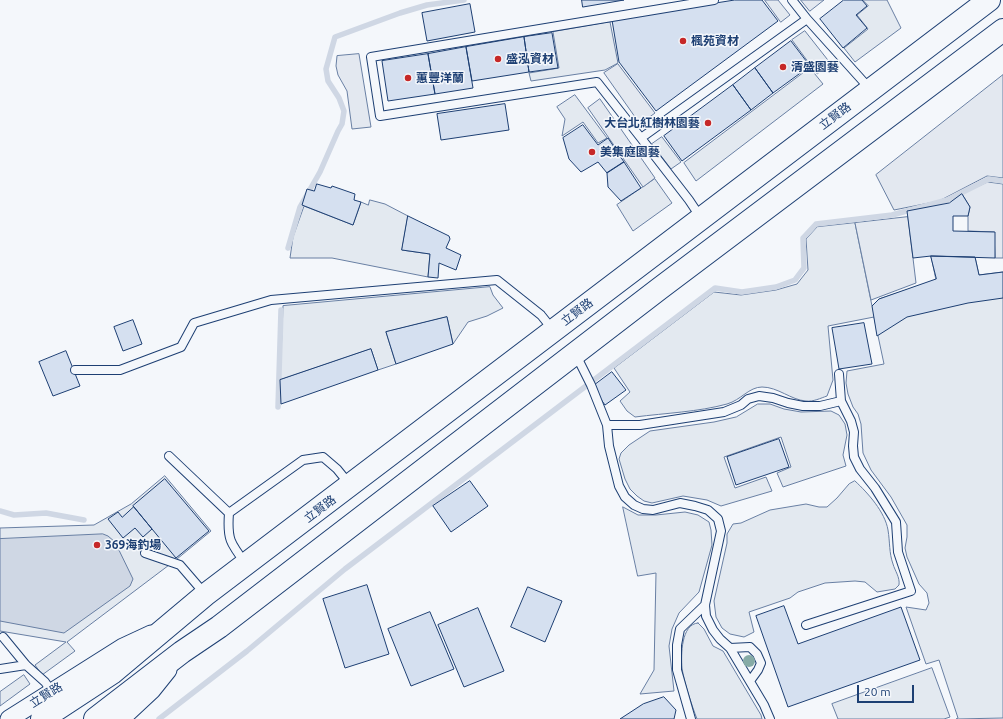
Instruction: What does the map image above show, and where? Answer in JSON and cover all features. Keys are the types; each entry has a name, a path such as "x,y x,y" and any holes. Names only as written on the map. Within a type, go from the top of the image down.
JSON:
{"street":[{"name":"立賢路","path":"9,719 46,710 112,673 205,595 989,0"},
{"path":"95,719 182,652 219,627 665,284 1003,30"},
{"path":"344,490 357,521"},
{"path":"121,719 152,690 182,652"}],"lane":[{"path":"701,218 689,200 597,82 380,116 371,57 714,0"},
{"path":"792,0 870,90"},
{"path":"641,138 807,19"},
{"path":"75,370 120,370 182,347 194,323 271,300 497,280 541,315 553,330"},
{"path":"575,354 591,386 607,425 609,446 619,486 624,497 634,505 643,509 653,510 680,503 708,510 718,519 721,531 705,605 706,616 713,630 730,648 764,705 770,719"},
{"path":"806,625 911,591 898,552 896,522 876,488 860,469 854,457 854,432 851,421 841,400 839,374"},
{"path":"607,425 640,425 724,412 741,405 748,399 759,396 803,406 820,406 841,400"},
{"path":"169,456 229,513"},
{"path":"246,564 233,548 227,532 229,513 303,460 323,457 337,469 344,490"},
{"path":"145,553 180,565 205,595"},
{"path":"691,719 677,670 677,645 680,629 705,605"},
{"path":"3,637 26,665 45,682 46,710"},
{"path":"730,648 739,646 750,647 757,654 761,663 750,682"},
{"path":"0,669 26,665"}],"shaded area":[{"path":"765,0 778,0 790,15 781,22"},
{"path":"801,0 824,0 810,11"},
{"path":"863,0 887,0 901,28 855,62 844,48 868,29 857,15 868,6"},
{"path":"610,22 618,63 605,70 531,81 529,73 559,68 553,32"},
{"path":"805,31 831,64 817,74 792,40"},
{"path":"359,54 371,127 352,129 347,91 338,75 336,66 337,56"},
{"path":"618,64 655,113 640,124 604,73"},
{"path":"810,68 823,84 696,181 684,163"},
{"path":"1003,75 1003,178 987,176 939,201 894,210 876,175"},
{"path":"575,95 607,138 598,143 583,122 562,136 565,119 557,107"},
{"path":"600,99 655,178 643,187 588,108"},
{"path":"662,137 681,162 671,169 652,144"},
{"path":"655,179 672,203 633,231 617,205"},
{"path":"988,182 1003,184 1003,258 995,258 994,232 968,231 968,216 970,207 962,194"},
{"path":"370,200 385,204 408,216 402,250 430,254 428,277 332,258 290,258 293,237 304,206 353,225 361,202 368,205"},
{"path":"908,217 916,283 871,300 855,223"},
{"path":"855,223 872,306 879,299 936,280 931,256 975,257 979,275 1003,272 1003,718 956,719 958,718 939,660 926,664 906,607 926,610 929,603 927,593 919,584 907,557 905,548 907,525 891,497 871,470 863,453 861,424 858,414 853,407 848,394 846,383 847,371 884,364 874,317 828,326 833,380 827,396 817,400 800,400 774,389 762,387 749,391 737,400 716,407 635,417 627,411 620,401 630,392 614,368 714,292 741,295 776,290 797,284 808,270 806,239 817,227"},
{"path":"490,287 493,295 503,308 487,316 468,322 453,344 447,317 386,332 396,364 378,370 371,349 280,380 283,306"},
{"path":"758,404 770,404 784,409 801,412 831,411 839,415 845,424 847,435 843,455 846,466 783,487 777,473 791,467 781,437 724,457 735,488 766,477 772,491 721,506 707,500 683,496 652,503 644,501 630,489 625,479 619,459 621,453 629,445 650,431 714,422 736,417"},
{"name":"369海釣場","path":"165,476 211,531 177,559 67,642 75,651 42,675 35,665 66,642 0,631 0,528 94,525 131,504"},
{"path":"855,481 880,510 886,523 890,552 899,585 895,589 877,592 865,582 855,581 825,583 798,592 790,598 749,612 754,632 744,637 730,634 722,628 716,617 714,601 727,543 727,534 733,524 741,523 770,510 806,504 827,507 849,484"},
{"path":"623,507 638,515 685,512 698,515 709,522 712,545 699,592 679,613 672,629 669,646 674,691 640,694 654,670 656,573 638,576"},
{"path":"103,534 115,542 133,579 130,586 64,633 0,621 0,539"},
{"path":"698,623 704,629 713,646 723,651 762,719 697,719 684,680 682,668 682,648 685,634 688,629 692,625"},
{"path":"932,668 950,717 944,719 838,719 832,704"},
{"path":"24,675 30,684 0,706 0,692"}],"building":[{"path":"582,0 624,0 583,7"},
{"name":"楓苑資材","path":"735,0 762,0 778,21 656,111 619,62 612,20"},
{"path":"844,0 862,0 867,6 856,15 867,28 843,48 820,19"},
{"path":"470,4 475,32 427,41 422,13"},
{"path":"552,33 558,68 529,72 524,37"},
{"name":"盛泓資材","path":"524,37 529,72 472,81 466,47"},
{"name":"清盛園藝","path":"791,41 810,66 773,93 755,68"},
{"path":"466,47 473,88 435,94 428,54"},
{"name":"蕙豐洋蘭","path":"428,54 435,94 388,101 382,61"},
{"path":"755,68 773,93 751,110 733,85"},
{"name":"大台北紅樹林園藝","path":"733,85 751,110 682,161 664,136"},
{"path":"505,104 509,130 441,140 437,114"},
{"name":"美集庭園藝","path":"583,125 598,145 608,138 624,162 607,173 598,162 581,172 569,159 563,138"},
{"path":"624,162 641,188 621,201 608,187 607,173"},
{"path":"317,184 331,188 332,186 355,194 354,200 361,202 353,225 302,205 307,189 314,191"},
{"path":"962,194 970,207 968,216 953,216 953,231 995,232 995,258 931,256 913,258 907,211 949,203"},
{"path":"408,216 449,236 450,239 446,248 461,255 456,270 439,263 438,278 428,277 430,254 402,250"},
{"path":"931,256 975,257 979,275 1003,272 1003,298 968,303 907,317 877,336 872,306 879,299 936,279"},
{"path":"447,317 453,344 396,364 386,332"},
{"path":"133,320 142,344 123,351 114,327"},
{"path":"864,323 872,364 839,369 832,328"},
{"path":"371,349 378,370 281,404 280,380"},
{"path":"66,351 80,386 53,396 39,362"},
{"path":"612,372 626,390 605,405 592,387"},
{"path":"779,439 789,467 736,485 727,457"},
{"path":"165,479 209,531 176,558 133,506"},
{"path":"470,481 488,506 451,532 433,506"},
{"path":"134,507 152,529 143,537 135,528 123,538 108,519 118,512 122,517"},
{"path":"367,585 389,654 345,668 323,599"},
{"path":"528,587 562,601 545,642 511,627"},
{"path":"784,606 798,644 901,607 920,660 788,707 756,616"},
{"path":"478,608 504,671 464,687 438,625"},
{"path":"430,612 454,669 411,686 388,629"},
{"path":"664,697 676,710 674,719 620,719 643,704"}],"waterway":[{"path":"288,248 300,207 320,172 342,124 344,111 339,98 328,81 326,69 335,37 400,13 427,5 464,0"},
{"path":"159,719 247,651 345,569 715,288 742,292 776,287 795,280 804,268 803,238 816,224 892,215 947,200 989,179 1003,181"},
{"path":"278,407 281,310"},
{"path":"0,511 14,515 46,513 84,520"}],"place":[{"name":"楓苑資材","path":"683,41"},
{"name":"盛泓資材","path":"498,59"},
{"name":"清盛園藝","path":"783,67"},
{"name":"蕙豐洋蘭","path":"408,78"},
{"name":"大台北紅樹林園藝","path":"708,123"},
{"name":"美集庭園藝","path":"592,152"},
{"name":"369海釣場","path":"97,545"}]}
